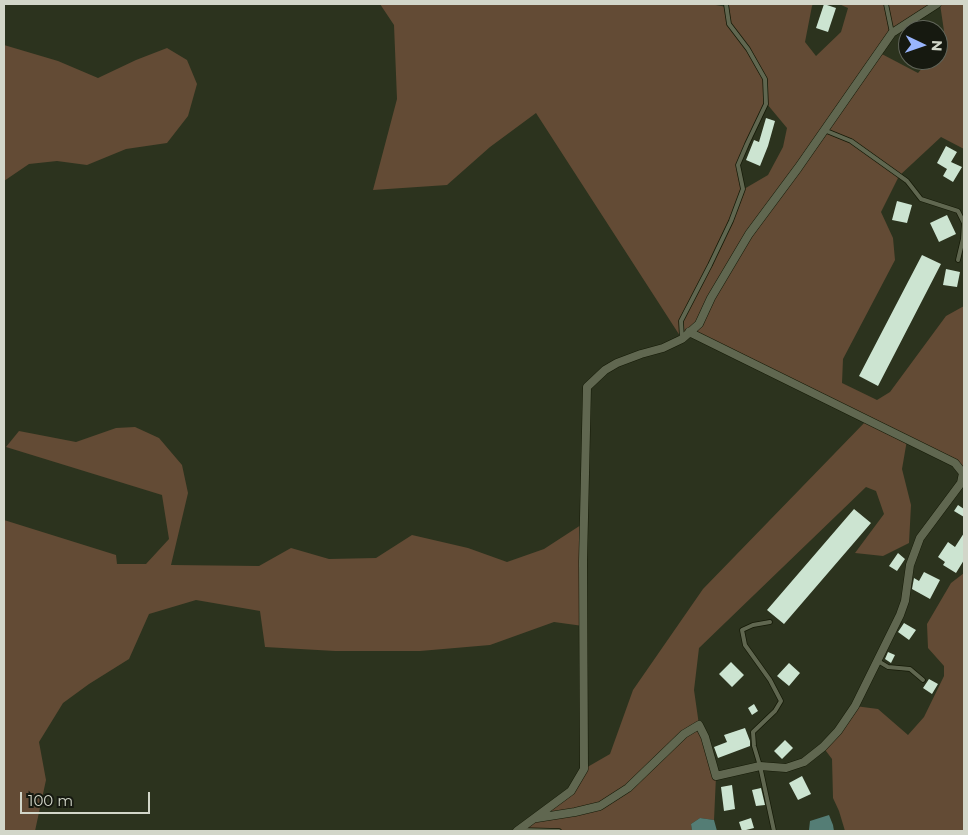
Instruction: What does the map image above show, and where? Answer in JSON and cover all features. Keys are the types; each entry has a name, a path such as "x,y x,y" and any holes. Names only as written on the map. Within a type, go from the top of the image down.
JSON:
{"street":[{"path":"518,831 571,791 584,769 583,561 587,387 605,370 617,363 663,348 682,339 699,324 711,298 749,234 798,168 892,33 937,4"},
{"path":"536,818 600,806 628,788 684,734 699,725 705,737 716,776 760,766 786,768 804,762 823,747 838,731 855,706 900,615 905,601 910,565 920,538 961,483 962,473 955,464 689,332"}],"lane":[{"path":"682,339 681,321 710,265 743,189 738,165 766,104 765,79 748,49 729,24 726,4"},
{"path":"886,4 892,33"},
{"path":"824,130 851,142 907,181 921,199 958,210 964,223 963,239 958,260"},
{"path":"770,622 753,625 742,630 745,645 770,680 781,701 775,711 753,732 754,746 774,831"},
{"path":"878,662 888,667 910,669 922,680"},
{"path":"518,831 559,831"}],"shaded area":[{"path":"380,4 710,4 727,7 728,4 813,4 805,42 816,56 841,32 848,8 839,4 937,4 912,20 898,20 898,29 892,33 878,52 898,62 898,70 912,70 918,73 921,70 948,70 948,20 942,20 940,4 964,4 964,149 941,137 899,176 881,212 893,238 895,260 843,359 842,383 877,400 890,392 946,316 964,306 964,484 962,473 955,463 907,440 902,469 911,505 909,543 883,556 855,553 884,514 876,491 866,487 699,648 694,690 699,725 716,776 714,820 700,818 691,824 692,831 517,831 571,791 584,769 610,754 633,690 703,589 867,420 690,332 682,339 536,113 490,147 447,185 373,190 397,99 394,25","holes":["767,104 787,128 783,147 768,175 744,189 738,165"]},
{"path":"4,45 58,61 98,78 167,48 187,60 197,84 188,116 167,143 126,149 87,165 57,161 29,164 4,181"},
{"path":"135,427 159,438 182,465 188,493 171,565 259,566 291,548 329,559 376,558 412,535 468,548 507,562 544,549 584,523 583,626 554,622 490,645 420,651 335,651 265,647 260,611 196,600 149,614 129,659 63,703 39,742 46,780 35,831 4,831 4,520 116,555 117,564 146,564 169,539 162,495 6,447 19,431 76,442 116,428"},
{"path":"964,573 964,831 845,831 833,798 832,759 823,747 855,706 878,709 908,735 924,717 944,676 944,666 928,648 927,624 951,583"}],"water":[{"path":"829,815 834,831 809,830 810,821"},
{"path":"700,818 714,820 717,831 692,831 691,824"}],"building":[{"path":"824,4 836,8 828,32 816,28"},
{"path":"766,118 775,121 760,166 746,160 754,140 759,142"},
{"path":"946,146 957,152 951,162 962,167 953,182 943,176 947,169 937,163"},
{"path":"897,201 912,205 907,223 892,220"},
{"path":"947,215 956,234 939,242 930,223"},
{"path":"922,255 941,264 878,386 859,376"},
{"path":"946,269 960,272 957,287 943,285"},
{"path":"958,505 964,509 964,517 954,511"},
{"path":"854,509 871,523 784,624 767,610"},
{"path":"964,533 964,560 956,573 943,565 945,562 938,557 948,542 955,547"},
{"path":"898,553 905,559 897,571 889,566"},
{"path":"924,572 940,580 930,599 912,589 914,578 919,581"},
{"path":"904,623 916,630 909,640 898,632"},
{"path":"888,652 895,655 891,663 885,659"},
{"path":"731,662 744,675 732,687 719,674"},
{"path":"789,663 800,673 789,686 777,676"},
{"path":"929,679 938,684 932,694 923,688"},
{"path":"754,704 758,711 752,715 748,708"},
{"path":"745,728 750,746 718,758 714,747 727,742 724,735"},
{"path":"785,740 793,748 782,759 774,751"},
{"path":"802,776 811,794 798,800 789,783"},
{"path":"732,785 735,809 724,811 721,787"},
{"path":"761,788 765,805 756,806 752,790"},
{"path":"751,818 754,828 742,831 739,822"}]}
